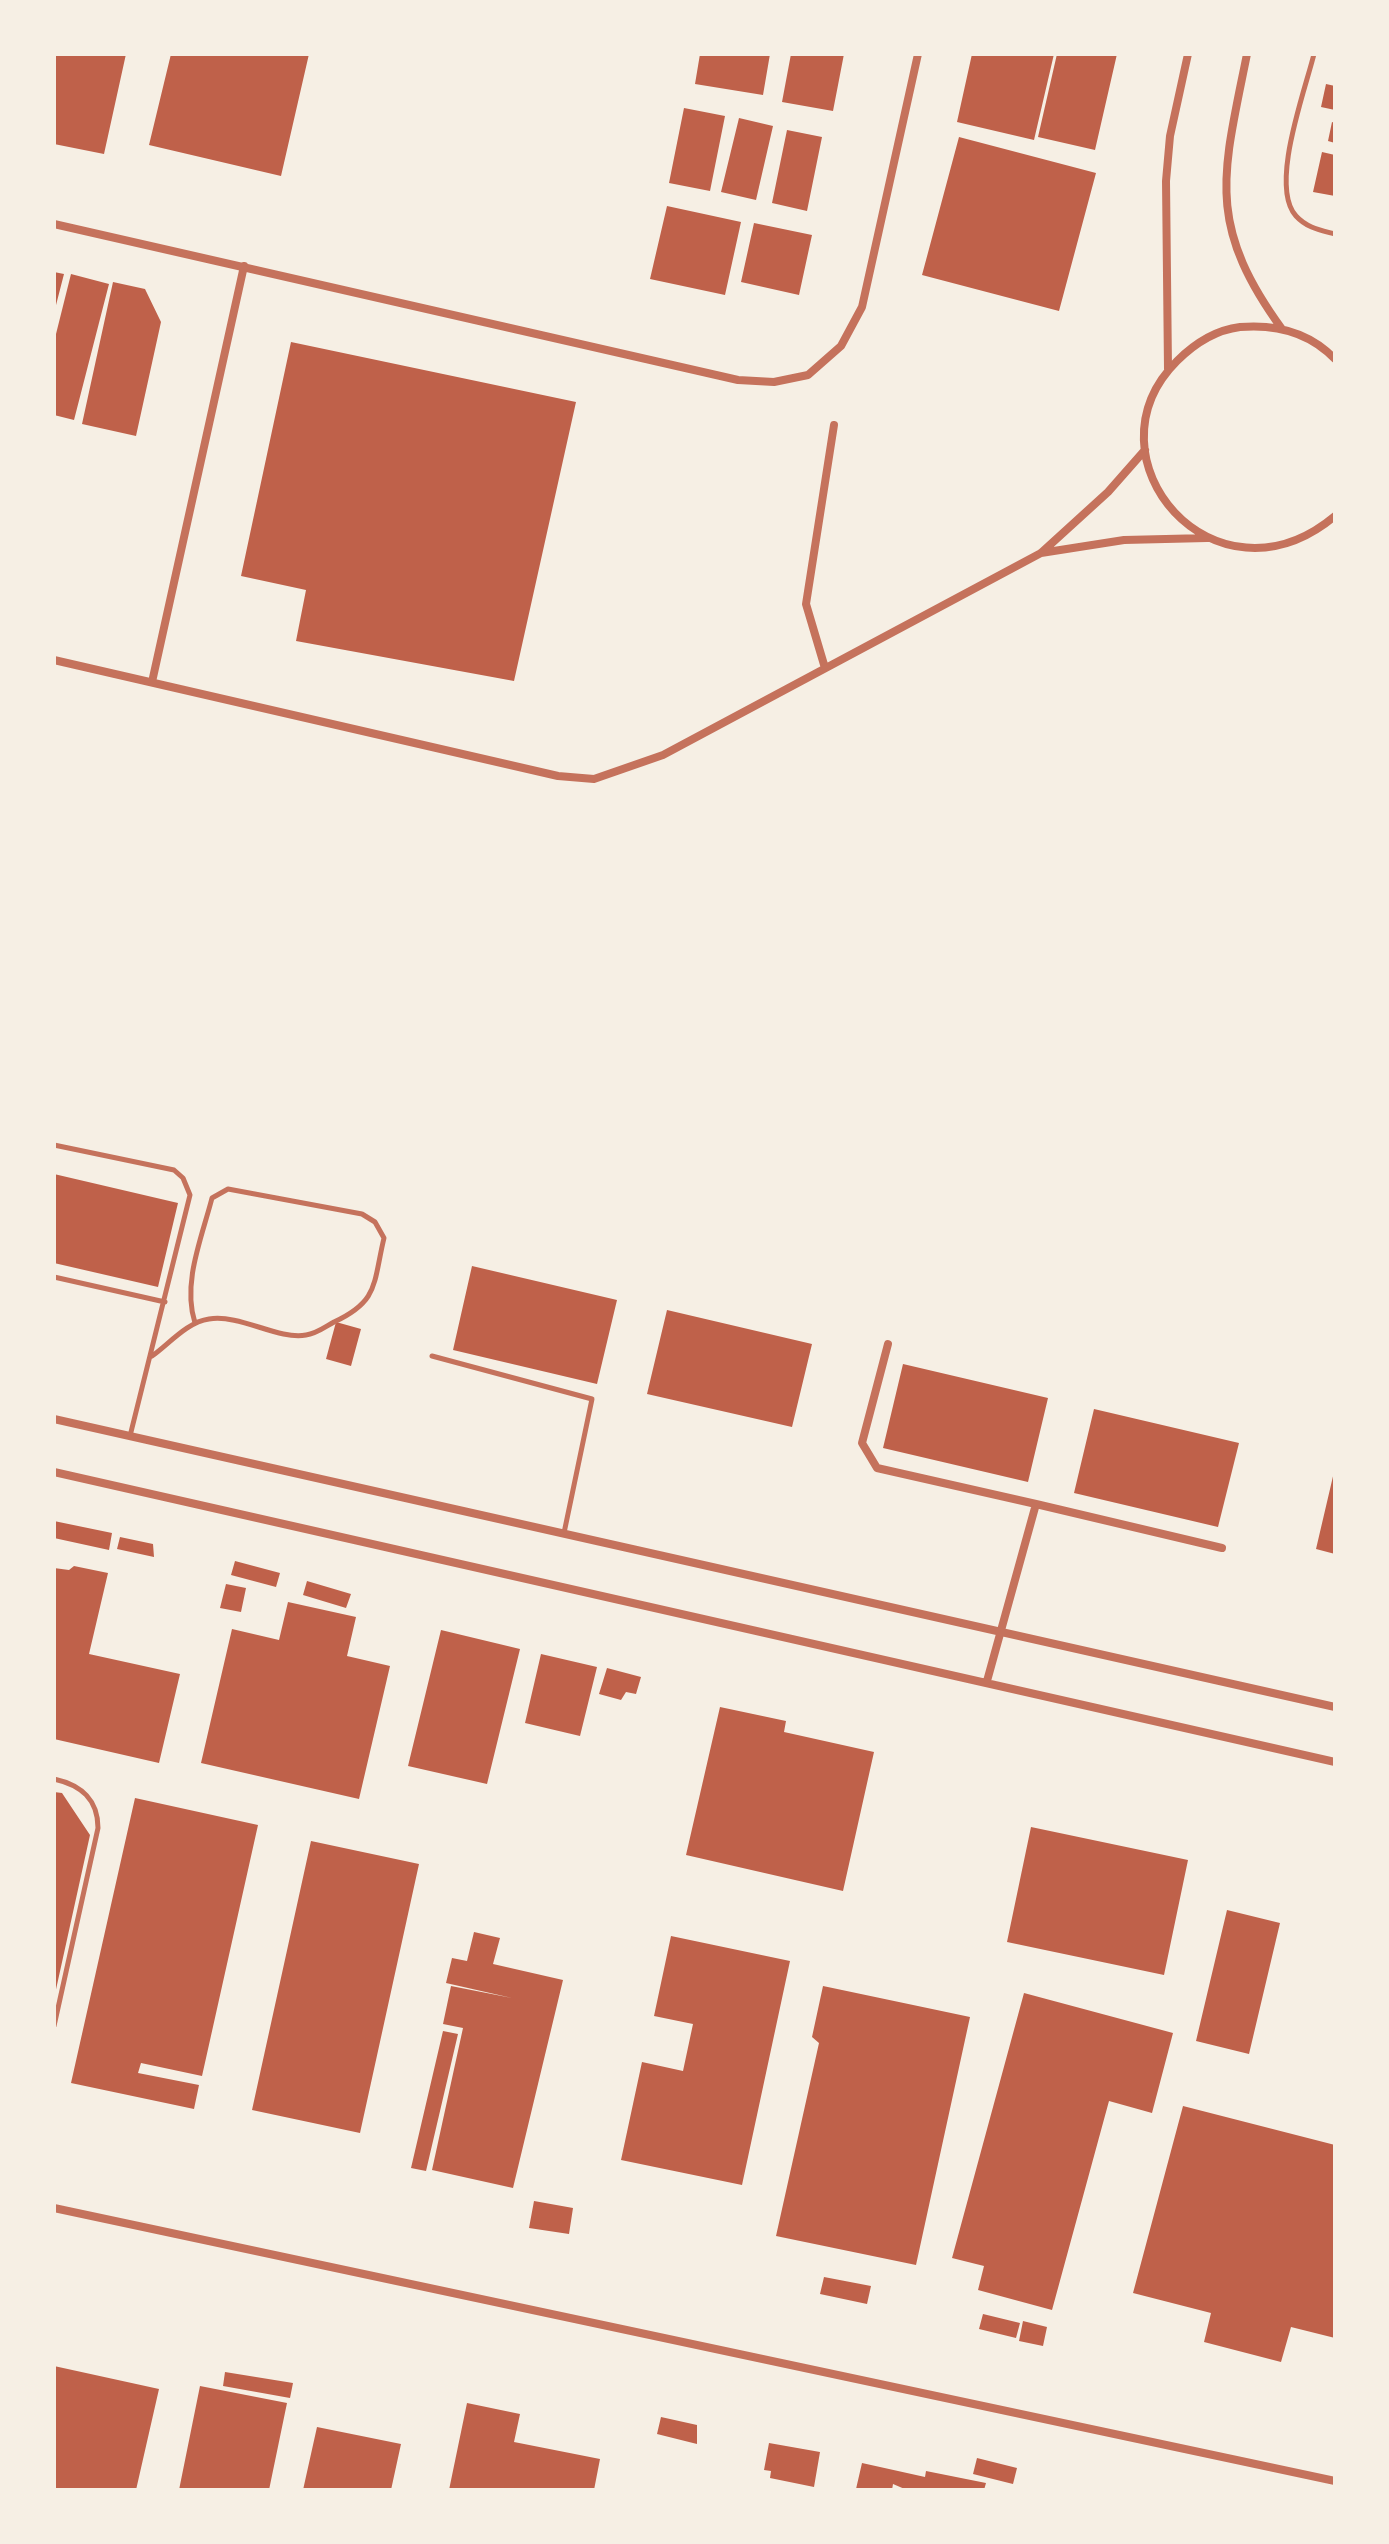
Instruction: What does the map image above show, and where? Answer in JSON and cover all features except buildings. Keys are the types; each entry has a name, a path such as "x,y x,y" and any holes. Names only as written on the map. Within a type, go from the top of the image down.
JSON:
{"street":[{"path":"54,224 738,380 774,382 808,375 841,346 862,307 918,54"},
{"path":"1168,369 1166,181 1170,136 1188,54"},
{"path":"1247,54 1227,155 1225,206 1237,255 1257,294 1282,329"},
{"path":"152,682 244,266"},
{"path":"1335,349 1325,348 1282,329 1231,328 1208,337 1168,369 1154,394 1146,421 1145,450 1152,477 1165,502 1184,523 1207,538 1234,547 1262,549 1303,538 1335,516"},
{"path":"1325,348 1335,359"},
{"path":"825,668 806,604 834,425"},
{"path":"54,660 558,776 594,779 663,755 1041,553 1108,492 1145,450"},
{"path":"1041,553 1124,540 1207,538"},
{"path":"888,1344 862,1443 877,1468 1222,1548"},
{"path":"54,1419 1335,1707"},
{"path":"54,1472 1335,1762"},
{"path":"987,1681 1036,1504"},
{"path":"54,2208 1335,2481"}],"lane":[{"path":"1314,54 1284,185 1294,214 1308,226 1335,234"},
{"path":"54,1145 174,1170 183,1178 190,1195 130,1436"},
{"path":"152,1356 195,1323 232,1319 300,1336 353,1315 364,1307 371,1291 384,1238 381,1231 362,1214 221,1190 212,1198 192,1279 195,1323"},
{"path":"54,1277 165,1302"},
{"path":"432,1356 592,1399 564,1534"},
{"path":"54,1779 78,1787 87,1795 98,1814 98,1828 54,2026"}]}
